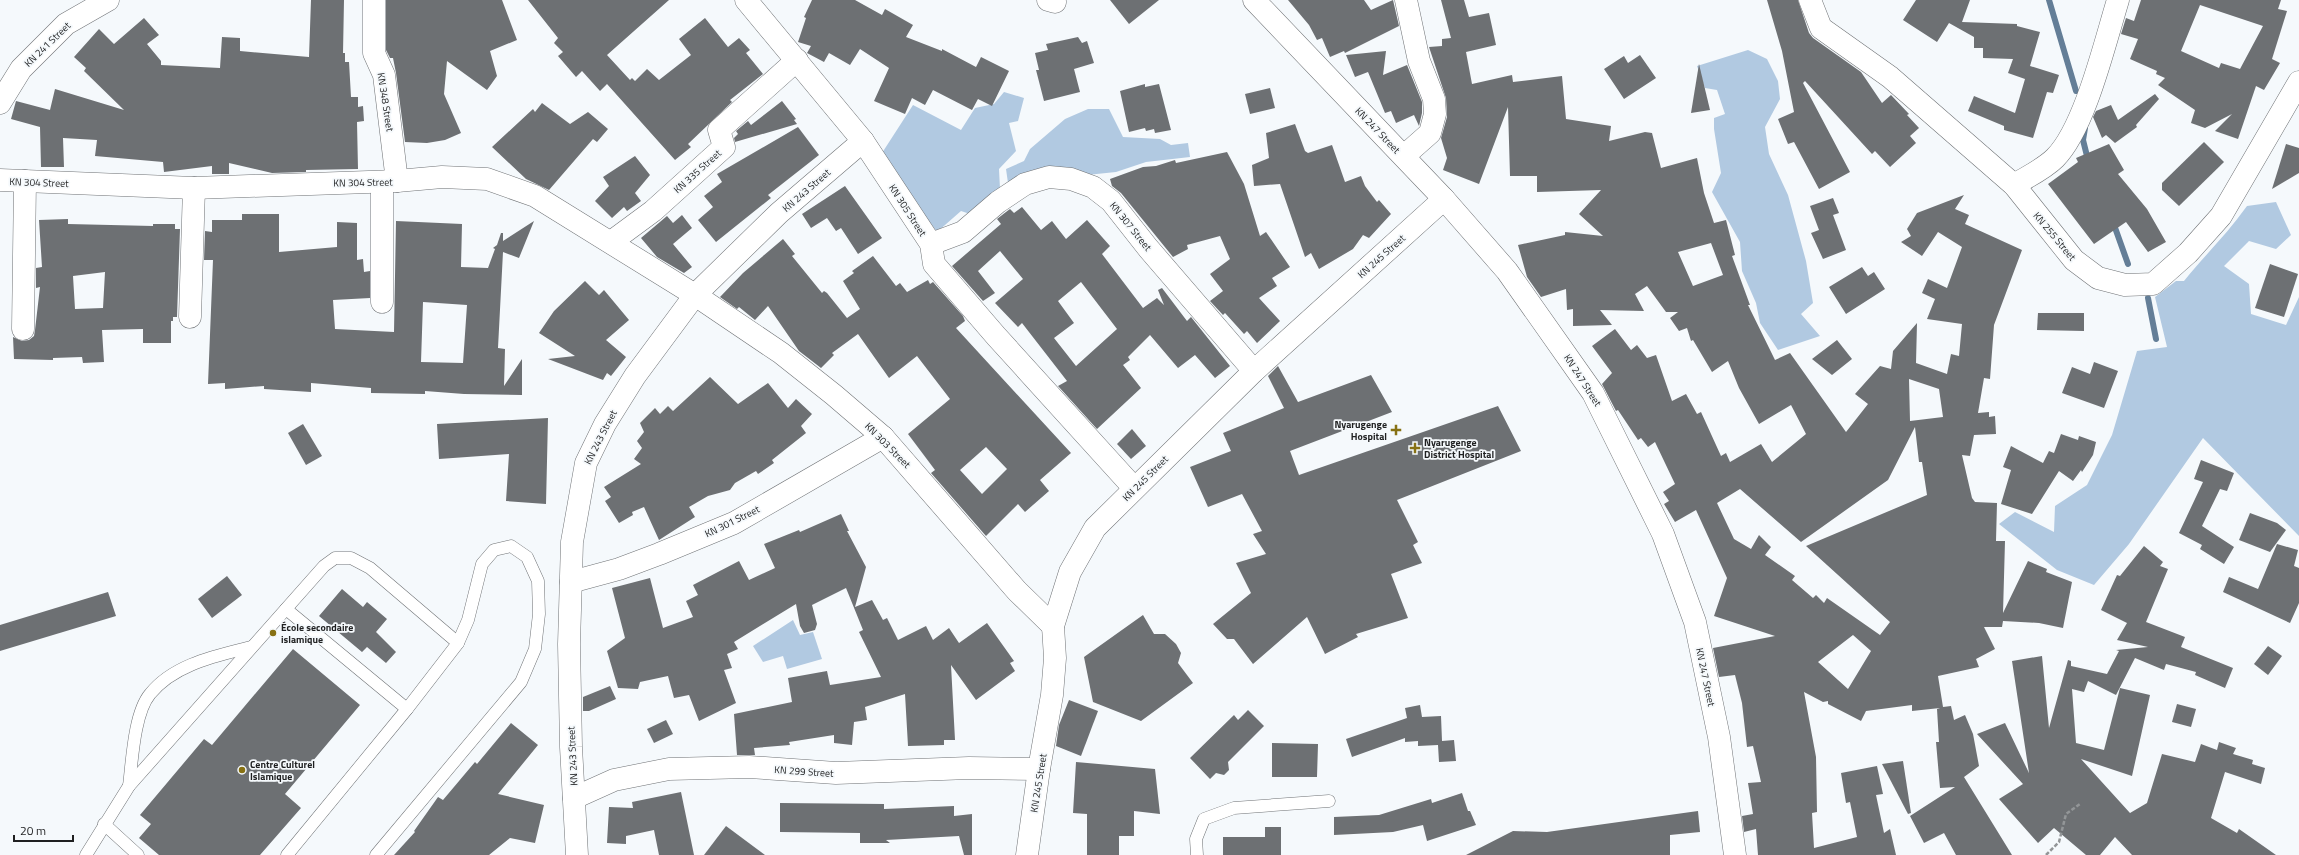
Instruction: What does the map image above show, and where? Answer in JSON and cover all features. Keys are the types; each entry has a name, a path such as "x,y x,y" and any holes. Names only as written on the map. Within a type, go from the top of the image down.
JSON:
{"street":[{"name":"KN 241 Street","path":"0,103 21,68 66,24 108,0"},
{"name":"KN 348 Street","path":"374,0 374,53 384,75 389,181 382,302"},
{"name":"KN 305 Street","path":"746,0 863,141 931,244 934,264 996,336 1134,488"},
{"name":"KN 247 Street","path":"1254,0 1404,156 1508,271 1593,393 1663,534 1694,622 1719,737 1735,855"},
{"path":"1404,156 1430,133 1435,114 1434,99 1419,61 1406,0"},
{"name":"KN 255 Street","path":"1810,0 1821,28 1890,77 2014,185 2074,260 2098,278 2125,286 2153,284 2188,253 2221,216 2299,82"},
{"path":"2014,185 2055,158 2072,134 2090,92 2118,0"},
{"name":"KN 335 Street","path":"611,242 653,211 724,147 718,130 797,60"},
{"name":"KN 243 Street","path":"577,855 571,747 569,660 572,542 586,463 605,424 635,376 695,295 779,213 863,141"},
{"name":"KN 304 Street","path":"0,180 194,188 389,181 442,177 487,179 535,196 695,295"},
{"name":"KN 307 Street","path":"931,244 963,232 998,202 1025,184 1049,177 1071,178 1093,187 1111,201 1148,248 1254,371"},
{"path":"23,329 25,181"},
{"path":"190,317 194,188"},
{"name":"KN 245 Street","path":"1027,855 1039,769 1052,695 1055,658 1053,626 1070,572 1094,528 1254,371 1444,199"},
{"name":"KN 303 Street","path":"695,295 781,353 834,395 883,437 1017,591 1053,626"},
{"name":"KN 301 Street","path":"571,582 619,569 734,523 883,437"},
{"name":"KN 299 Street","path":"574,798 614,780 669,769 749,767 836,773 969,768 1039,769"}],"lane":[{"path":"287,855 407,709 458,643 468,620 482,564 494,550 511,546 527,557 538,581 539,614 535,649 521,682 376,855"},
{"path":"86,855 129,786 324,566 335,558 351,558 370,568 458,643"},
{"path":"286,609 407,709"},
{"path":"129,786 133,742 149,694 177,671 204,660 251,647"},
{"path":"1197,855 1196,839 1204,819 1234,808 1329,801"},
{"path":"104,824 138,855"}],"path":[{"path":"2046,855 2059,842 2066,814 2080,804"}],"shaded area":[{"path":"1748,50 1767,59 1778,81 1780,99 1765,127 1769,154 1788,195 1806,261 1813,303 1801,314 1820,336 1778,350 1760,323 1756,303 1742,271 1740,242 1712,192 1721,173 1714,129 1714,118 1725,114 1717,90 1705,88 1697,66"},
{"path":"1004,92 1024,98 1018,121 1009,123 1016,151 999,169 1000,189 970,214 961,211 937,232 895,175 882,153 913,105 961,130 975,108 994,104"},
{"path":"1088,109 1109,109 1123,137 1160,139 1171,145 1188,143 1190,157 1146,162 1116,172 1008,183 1006,169 1024,161 1030,149 1065,119"},
{"path":"2276,202 2291,235 2276,249 2249,241 2224,266 2249,284 2251,314 2286,325 2299,297 2299,536 2203,438 2129,544 2094,585 2057,570 1999,524 2015,512 2054,532 2055,506 2087,485 2112,435 2137,351 2167,347 2155,297 2176,281 2184,281 2247,206"},
{"path":"793,620 800,635 813,632 822,659 787,669 783,656 763,662 753,646"}],"building":[{"path":"311,0 344,0 343,53 345,53 345,62 349,62 351,97 358,97 358,107 363,106 364,121 357,122 358,169 306,170 306,172 272,173 229,163 229,174 212,174 212,166 164,172 163,162 95,156 97,140 63,138 64,167 41,167 40,127 11,119 16,101 50,110 55,89 124,110 84,71 86,68 74,57 99,29 114,44 144,18 159,35 147,44 161,61 161,65 220,68 222,37 240,38 240,51 309,57"},
{"path":"386,0 502,0 517,40 490,51 497,76 487,90 447,61 444,94 461,133 445,140 427,143 405,142 393,58 390,58 386,50"},
{"path":"528,0 669,0 607,55 630,80 632,78 635,81 647,69 659,80 691,55 679,39 705,18 728,47 739,38 750,50 746,53 763,74 730,100 732,102 688,144 691,147 675,160 607,84 600,91 582,71 576,77 558,56 563,52 554,43 558,38"},
{"path":"812,0 855,0 882,15 885,9 913,25 906,37 942,51 942,49 976,67 981,57 1009,71 992,106 978,99 972,110 933,90 925,105 912,98 905,114 874,101 889,68 860,49 850,65 829,53 824,62 807,53 811,46 798,42 806,18 804,17"},
{"path":"1110,0 1159,0 1129,24"},
{"path":"1288,0 1364,0 1371,10 1393,0 1399,26 1345,53 1344,51 1330,57 1322,38 1317,40 1309,25"},
{"path":"1441,0 1464,0 1469,17 1489,13 1496,45 1466,52 1472,84 1512,75 1513,82 1562,76 1566,119 1611,126 1609,141 1645,132 1652,133 1661,168 1697,158 1704,193 1714,223 1726,220 1735,255 1732,256 1750,305 1748,305 1775,360 1790,353 1846,432 1868,404 1855,394 1880,366 1891,369 1893,351 1917,323 1916,363 1947,374 1951,354 1959,356 1962,324 1927,319 1935,299 1922,293 1928,279 1947,288 1962,247 1938,232 1922,256 1901,242 1911,236 1907,229 1917,213 1964,195 1955,209 1969,215 1965,224 2022,250 1994,325 1990,379 1984,378 1978,413 1989,412 1989,417 1995,416 1996,434 1974,435 1970,456 1962,455 1972,498 1975,502 1997,503 1996,541 2005,541 2003,613 2028,561 2047,569 2046,572 2072,582 2063,628 2039,623 2003,621 2002,627 1984,627 1995,649 1976,659 1979,667 1938,676 1943,707 1951,706 1954,720 1965,715 1973,734 1979,766 1964,777 2012,855 1956,855 1944,833 1924,843 1910,816 1955,787 1940,788 1936,742 1939,742 1937,709 1940,708 1912,711 1912,705 1866,711 1861,721 1828,704 1828,701 1823,702 1804,692 1816,757 1817,812 1812,813 1814,848 1857,837 1850,802 1846,803 1841,773 1877,766 1883,794 1876,795 1884,833 1890,829 1896,855 1758,855 1756,829 1744,832 1742,816 1753,814 1748,783 1761,782 1753,746 1747,747 1742,703 1735,675 1719,677 1713,648 1775,636 1714,616 1727,578 1696,510 1675,522 1664,504 1669,501 1663,492 1675,484 1655,442 1648,447 1641,438 1638,440 1618,410 1616,411 1602,384 1612,373 1592,346 1615,329 1631,350 1637,345 1647,358 1656,355 1672,401 1686,394 1697,414 1701,412 1721,456 1726,453 1730,462 1761,444 1772,462 1806,434 1791,405 1759,424 1739,388 1728,361 1712,372 1693,340 1691,341 1687,328 1679,331 1670,318 1678,312 1666,312 1647,286 1635,294 1644,311 1600,310 1612,325 1573,326 1573,309 1567,310 1566,289 1541,297 1527,277 1518,245 1565,235 1565,232 1603,236 1579,214 1601,190 1537,192 1537,176 1510,176 1508,107 1479,184 1443,170 1447,158 1441,138 1447,117 1446,98 1429,47 1442,46 1442,39 1451,38","holes":["1711,243 1723,275 1693,286 1678,252","1909,379 1939,389 1943,417 1910,421","1915,427 1919,462 1922,462 1927,495 1806,546 1890,622 1880,635 1827,598 1824,603 1816,595 1813,598 1792,580 1795,576 1765,555 1771,547 1759,535 1751,549 1734,539 1717,503 1740,489 1801,542 1888,480","1853,635 1871,651 1848,689 1818,662"]},
{"path":"1767,0 1798,0 1809,33 1813,38 1861,72 1882,103 1891,95 1909,114 1907,115 1919,128 1910,136 1916,143 1890,167 1875,151 1872,154 1805,81 1803,83 1850,172 1819,189 1794,142 1788,144 1778,119 1794,112 1782,51"},
{"path":"1916,0 1970,0 1962,22 2017,24 2017,26 2040,32 2030,66 2059,75 2053,93 2047,92 2033,138 2004,130 2004,126 1968,111 1974,96 2015,113 2025,79 2008,73 2013,59 1983,58 1983,48 1974,48 1974,37 1949,23 1937,42 1903,20"},
{"path":"2141,0 2281,0 2278,9 2287,11 2272,59 2280,63 2264,90 2256,86 2238,139 2215,131 2232,114 2205,128 2191,123 2195,110 2158,85 2165,78 2156,74 2157,71 2130,59 2138,39 2121,34 2126,18 2134,21","holes":["2200,5 2263,26 2240,69 2221,63 2219,68 2181,51"]},
{"path":"1078,37 1082,43 1087,41 1094,63 1074,69 1080,92 1044,101 1036,70 1039,70 1035,53 1048,50 1046,44"},
{"path":"1386,51 1383,75 1407,65 1422,102 1422,113 1419,126 1414,115 1396,123 1391,111 1385,113 1368,72 1355,77 1346,55"},
{"path":"1640,55 1656,78 1624,99 1604,69 1624,56 1628,63"},
{"path":"1699,64 1710,110 1691,113"},
{"path":"1145,84 1145,87 1159,84 1171,130 1155,133 1154,129 1146,131 1145,128 1129,132 1120,91"},
{"path":"1270,88 1275,108 1250,114 1245,94"},
{"path":"2155,94 2159,99 2136,125 2137,127 2115,143 2106,135 2102,138 2093,117 2096,111 2111,105 2118,120"},
{"path":"782,101 796,119 794,120 797,124 735,142 734,138 738,134 736,131 748,121 751,125"},
{"path":"542,103 570,124 588,112 608,129 597,142 593,139 549,190 526,179 492,147 533,109 535,112"},
{"path":"1295,124 1305,151 1308,153 1332,145 1345,182 1361,176 1365,186 1377,202 1379,200 1391,214 1369,238 1363,235 1353,249 1319,269 1311,253 1305,257 1280,184 1254,186 1252,165 1269,158 1266,133"},
{"path":"798,127 819,155 768,195 771,198 716,242 698,220 713,207 704,196 722,182 717,174"},
{"path":"2204,142 2224,162 2179,206 2162,190 2162,183"},
{"path":"2109,144 2124,170 2118,174 2147,209 2166,242 2148,252 2126,222 2094,244 2048,184 2078,162 2076,158"},
{"path":"2286,144 2299,148 2299,173 2272,189"},
{"path":"1227,152 1244,184 1260,236 1266,232 1290,267 1272,278 1277,286 1259,298 1280,321 1257,343 1247,331 1244,334 1225,313 1223,315 1210,301 1223,291 1210,274 1230,259 1220,236 1187,245 1188,249 1173,257 1121,193 1112,186 1110,179 1143,167 1156,166 1175,160 1176,163"},
{"path":"635,156 650,175 635,193 641,201 627,211 624,207 612,218 595,201 609,186 603,177"},
{"path":"845,186 882,238 858,254 841,228 836,231 827,218 811,228 802,214"},
{"path":"1833,198 1839,213 1833,215 1846,250 1823,259 1811,233 1819,230 1810,206"},
{"path":"1022,207 1041,230 1052,221 1066,239 1087,220 1110,246 1102,254 1143,308 1157,298 1164,305 1158,290 1162,288 1187,321 1191,317 1230,366 1215,378 1195,355 1178,368 1150,335 1128,357 1130,360 1123,365 1141,388 1097,429 1058,386 1067,381 1022,323 1018,327 995,303 1023,279 1000,251 978,271 995,293 983,301 952,266 1001,224 997,219 1010,209 1014,213","holes":["1081,282 1117,329 1076,366 1054,338 1074,323 1058,301"]},
{"path":"242,214 279,214 279,252 337,247 337,222 357,223 357,260 363,259 364,272 370,271 370,298 333,300 335,329 394,332 396,221 462,224 461,267 488,268 495,249 493,248 497,245 501,233 503,233 503,241 534,221 519,258 503,252 498,348 505,349 504,386 522,359 522,395 464,394 425,391 425,394 371,393 371,388 311,383 311,392 264,389 264,386 225,389 225,383 208,384 213,260 204,260 205,231 212,232 212,220 242,220","holes":["423,302 467,305 463,363 421,362"]},
{"path":"682,215 692,228 673,244 692,267 684,273 657,257 641,238 667,216 673,223"},
{"path":"68,219 68,224 153,226 153,224 175,224 175,229 180,229 177,317 173,317 173,321 171,321 171,343 143,343 143,329 102,330 104,362 83,363 82,357 53,358 53,360 14,359 13,337 22,341 29,340 34,336 40,287 36,288 36,268 42,267 39,220","holes":["105,272 103,308 75,309 73,276"]},
{"path":"783,239 795,254 792,256 822,293 824,291 827,293 847,318 860,309 843,281 854,273 852,271 873,256 896,286 900,283 907,292 928,280 930,284 933,282 963,316 965,321 956,328 1071,453 1040,480 1049,491 1025,512 1018,504 986,536 931,473 935,470 908,434 950,399 917,356 889,378 858,334 832,353 834,355 821,368 799,351 768,306 755,320 739,307 737,309 720,297 743,273","holes":["986,447 1007,469 982,494 960,470"]},
{"path":"2270,264 2298,274 2284,317 2255,308"},
{"path":"1862,267 1868,276 1874,272 1885,289 1846,314 1829,287"},
{"path":"585,281 599,295 604,290 629,320 606,340 626,357 611,376 607,373 603,380 548,359 575,356 539,333 554,311"},
{"path":"2038,313 2084,313 2084,331 2037,330"},
{"path":"1837,340 1852,359 1832,375 1812,359"},
{"path":"2094,362 2118,371 2104,408 2062,393 2072,367 2090,374"},
{"path":"1278,366 1298,402 1371,375 1392,412 1290,451 1299,475 1498,406 1521,451 1397,500 1418,542 1413,545 1422,563 1391,574 1408,618 1356,634 1358,637 1325,654 1307,617 1253,664 1234,639 1227,639 1213,624 1251,593 1236,563 1266,554 1253,534 1262,531 1242,494 1208,507 1190,467 1231,451 1223,433 1284,408 1268,376"},
{"path":"710,377 738,404 768,383 788,408 796,399 812,414 801,426 806,433 772,460 774,463 758,474 756,471 735,483 730,490 708,496 689,507 695,517 659,540 644,507 632,512 633,515 619,523 605,501 611,497 604,487 641,464 634,459 642,448 637,441 644,432 640,423 655,408 660,414 668,406 673,411"},
{"path":"548,418 546,504 506,501 509,454 439,459 437,424"},
{"path":"303,424 322,456 306,465 288,433"},
{"path":"1132,429 1146,446 1131,459 1117,444"},
{"path":"2061,434 2078,440 2079,436 2096,442 2093,455 2082,472 2081,470 2073,481 2059,471 2032,514 2001,504 2011,470 2003,467 2011,446 2043,463 2049,451 2054,453"},
{"path":"2201,460 2234,473 2227,491 2220,489 2202,526 2234,547 2224,564 2200,549 2202,545 2179,533 2203,482 2194,479"},
{"path":"2250,513 2277,523 2286,530 2270,552 2239,540"},
{"path":"841,514 849,531 847,531 866,567 855,607 872,600 883,620 887,618 898,640 926,626 933,640 949,628 959,643 987,623 1014,661 1010,663 1015,671 976,700 951,665 955,740 944,740 944,745 908,746 905,694 865,707 867,720 854,722 852,745 834,743 834,735 789,742 790,745 754,748 755,755 737,755 734,714 792,702 788,678 827,671 830,685 881,677 859,632 863,630 846,588 812,605 817,624 815,630 804,633 800,626 796,604 734,642 738,649 727,654 732,668 724,670 736,703 699,721 689,695 674,698 668,676 640,682 638,689 618,688 607,651 625,638 612,588 650,578 663,628 693,617 686,601 698,595 693,585 739,561 749,580 775,568 764,544 799,530 800,532"},
{"path":"2277,544 2298,550 2294,566 2299,568 2299,603 2290,623 2223,592 2229,577 2258,589"},
{"path":"2144,546 2163,562 2160,566 2168,569 2146,622 2185,637 2181,647 2233,668 2225,688 2195,675 2196,672 2166,664 2164,670 2135,658 2116,695 2088,681 2084,692 2072,689 2076,743 2104,750 2120,688 2150,695 2132,776 2081,759 2130,813 2147,803 2162,754 2195,762 2201,744 2217,750 2219,742 2236,748 2233,754 2253,760 2252,764 2265,768 2261,784 2225,772 2211,818 2237,833 2239,829 2276,855 2132,855 2115,837 2100,855 2086,855 2054,828 2038,843 1999,799 2023,784 1977,734 2005,723 2029,773 2012,661 2042,656 2049,728 2068,660 2071,661 2071,666 2107,674 2119,651 2116,650 2148,647 2117,640 2127,623 2101,610 2117,575 2120,576"},
{"path":"227,576 242,595 212,618 198,599"},
{"path":"342,589 363,607 367,602 387,619 376,632 396,652 386,663 367,647 362,652 319,616"},
{"path":"108,592 116,616 0,651 0,625"},
{"path":"1143,615 1154,634 1165,634 1176,644 1181,653 1178,663 1193,683 1141,721 1093,702 1084,657"},
{"path":"2268,646 2282,656 2268,675 2254,664"},
{"name":"Centre Culturel Islamique","path":"293,649 360,705 285,794 301,808 260,855 159,855 139,838 151,824 140,815 204,739 212,745"},
{"path":"610,686 616,699 589,711 583,711 583,697"},
{"path":"1069,700 1098,711 1081,756 1056,746 1059,725"},
{"path":"2177,704 2196,709 2191,727 2172,722"},
{"path":"1420,705 1422,717 1441,716 1442,741 1454,740 1456,761 1439,762 1438,745 1418,746 1418,741 1405,742 1405,738 1352,757 1346,739 1407,718 1405,708"},
{"path":"1248,710 1264,726 1228,762 1229,770 1224,775 1216,773 1210,779 1190,758 1234,715 1238,720"},
{"path":"666,720 673,734 654,743 647,729"},
{"path":"511,723 538,745 498,794 544,805 535,843 510,838 489,855 394,855 415,832 414,831 438,797 443,800 475,762 477,764"},
{"path":"1272,743 1318,744 1317,777 1272,777"},
{"path":"1903,761 1911,813 1908,814 1882,764"},
{"path":"1076,762 1155,769 1160,814 1134,811 1134,836 1119,836 1119,855 1087,855 1087,814 1073,813"},
{"path":"681,792 694,855 659,855 654,830 626,836 626,844 607,843 609,807 633,808 632,802"},
{"path":"1462,793 1468,811 1470,811 1476,825 1427,841 1423,825 1393,832 1334,835 1334,817 1379,815 1431,799 1432,803"},
{"path":"780,803 884,804 884,809 954,806 954,816 972,814 972,855 964,855 959,836 886,840 890,843 860,843 860,833 780,832"},
{"path":"1698,811 1700,832 1670,835 1670,855 1466,855 1513,831 1547,832"},
{"path":"726,826 765,855 704,855"},
{"path":"1265,827 1281,827 1281,855 1223,855 1223,837 1265,837"}],"waterway":[{"path":"2049,0 2076,91"},
{"path":"2085,128 2083,140 2088,160"},
{"path":"2113,222 2128,264"},
{"path":"2148,298 2156,339"}],"place":[{"name":"Nyarugenge Hospital","path":"1396,430"},
{"name":"Nyarugenge District Hospital","path":"1415,448"},
{"name":"École secondaire islamique","path":"273,633"},
{"name":"Centre Culturel Islamique","path":"242,770"}]}
